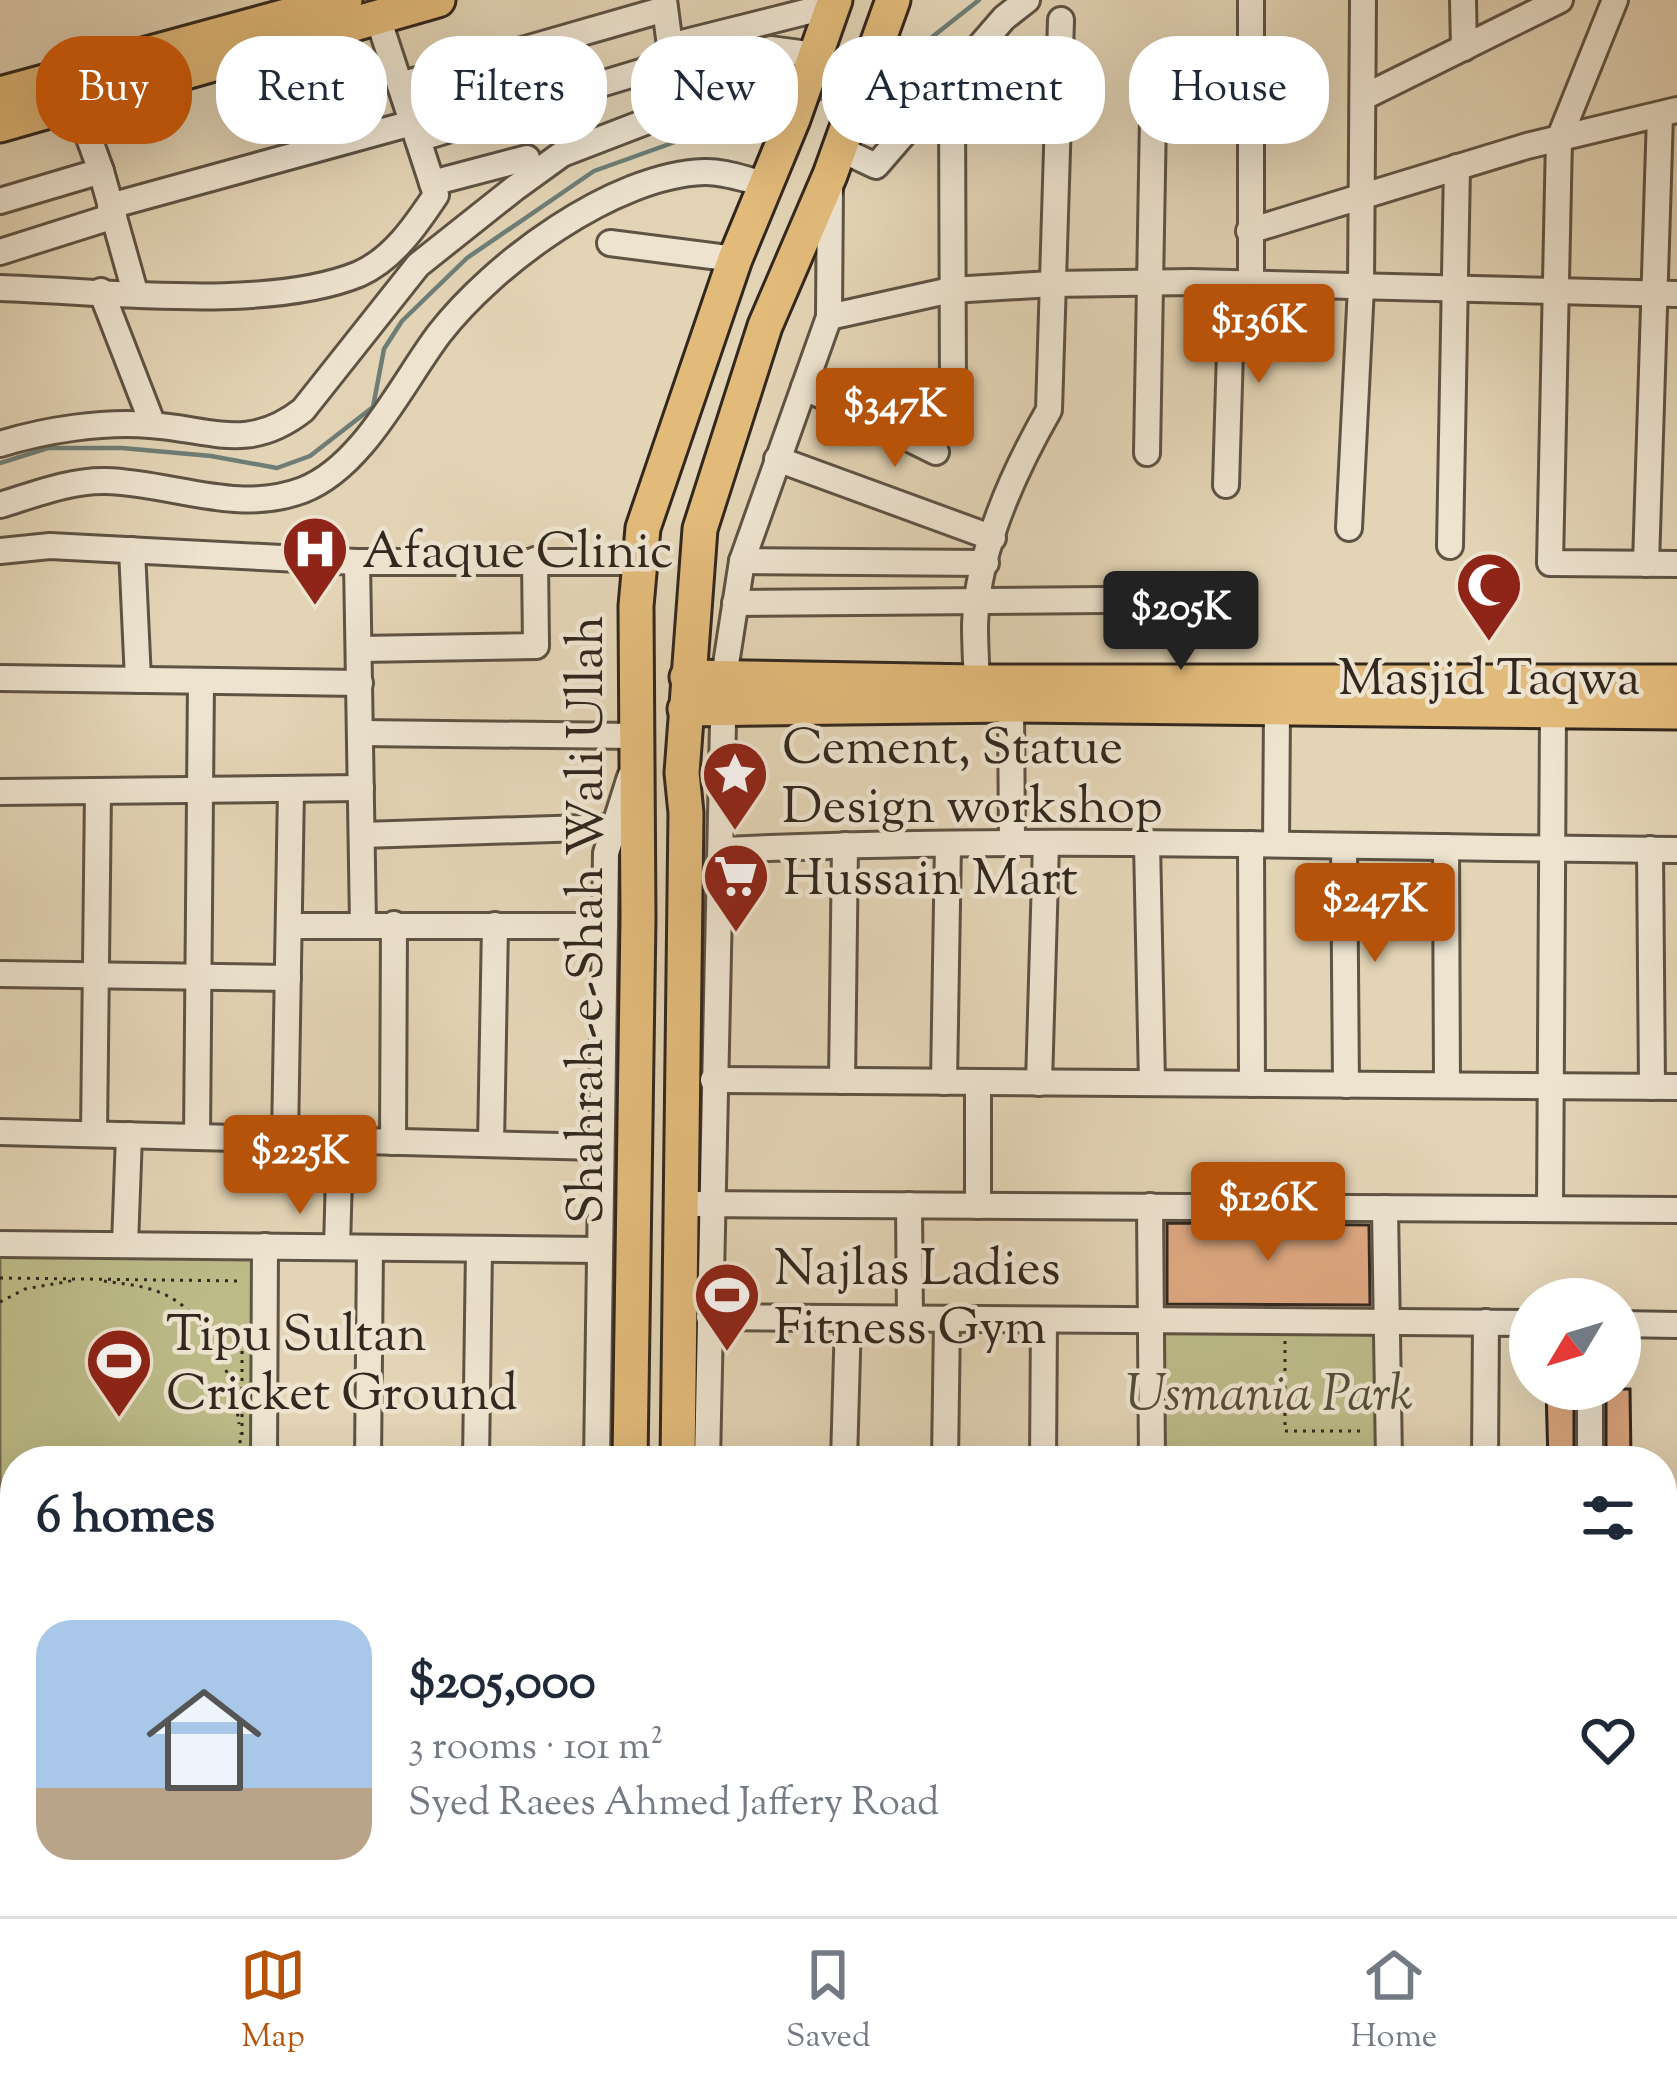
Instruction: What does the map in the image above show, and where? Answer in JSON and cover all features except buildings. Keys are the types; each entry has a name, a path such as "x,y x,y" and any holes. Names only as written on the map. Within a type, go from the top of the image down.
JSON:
{"main road":[{"path":"0,94 346,0"},
{"path":"192,72 438,0"},
{"name":"Shahrah-e-Shah Wali Ullah","path":"680,1446 693,1363 695,1204 682,773 700,529 788,265 835,162 893,0"},
{"name":"Shahrah-e-Shah Wali Ullah","path":"630,1446 638,562 650,499 735,259 834,3"},
{"path":"0,125 36,116"},
{"path":"636,639 687,676 722,693 1011,705 1677,712"},
{"path":"722,693 977,682 1677,682"}],"street":[{"path":"705,1446 693,1363 709,1317 695,1204 713,1080 722,693 742,561 829,317 835,162 876,166 1004,18 1027,0"},
{"path":"1251,0 1251,36"},
{"path":"1349,529 1360,287 1364,0"},
{"path":"1463,0 1464,48"},
{"path":"1364,98 1560,0"},
{"path":"1615,0 1558,139 1550,563 1677,564"},
{"path":"708,36 834,3"},
{"path":"400,85 664,4 669,36"},
{"path":"378,18 411,119"},
{"path":"977,682 975,621 986,563 1026,450 1048,410 1060,20"},
{"path":"0,444 25,436 126,424 243,437 282,426 303,410 418,265 562,154 705,99 770,49 815,55"},
{"path":"1249,231 1457,167 1669,112 1666,293 1646,564"},
{"path":"0,251 112,211 411,132"},
{"path":"91,144 135,292"},
{"path":"0,288 232,295 286,292 362,273 415,228 436,195 419,144"},
{"path":"952,144 953,394"},
{"path":"1147,453 1152,144"},
{"path":"1226,485 1249,231 1250,144"},
{"path":"431,183 527,158"},
{"path":"1450,546 1457,167"},
{"path":"0,201 100,170"},
{"path":"0,505 63,486 104,480 247,502 305,489 355,452 439,334 483,285 546,235 652,180 702,172 766,184"},
{"path":"610,243 735,259"},
{"path":"829,317 951,290 1052,284 1666,293"},
{"path":"101,291 154,425"},
{"path":"804,387 936,452"},
{"path":"777,459 993,538"},
{"path":"0,550 50,546 357,562 638,562"},
{"path":"132,550 138,680"},
{"path":"359,649 536,646 535,560"},
{"path":"742,561 986,563"},
{"path":"357,562 363,924"},
{"path":"735,603 1222,599"},
{"path":"0,678 360,683"},
{"path":"197,1137 201,681"},
{"path":"1011,705 1012,844"},
{"path":"1252,1084 1264,844 1277,710"},
{"path":"1550,1209 1553,713"},
{"path":"360,733 636,747 606,853 597,1446"},
{"path":"682,773 706,810 721,850"},
{"path":"0,792 361,788"},
{"path":"285,1139 291,789"},
{"path":"94,1134 98,791"},
{"path":"362,835 615,827"},
{"path":"721,850 1046,843 1677,850"},
{"path":"1039,1082 1046,843"},
{"path":"1147,843 1152,1083"},
{"path":"842,1081 845,844"},
{"path":"944,1082 948,844"},
{"path":"1344,845 1346,1084"},
{"path":"1446,847 1447,1085"},
{"path":"713,1080 1665,1087 1650,850"},
{"path":"393,1142 394,924"},
{"path":"491,1144 495,925"},
{"path":"289,926 604,926"},
{"path":"0,974 288,978"},
{"path":"978,1082 978,1206"},
{"path":"0,1132 601,1147"},
{"path":"125,1245 129,1135"},
{"path":"337,1247 340,1141"},
{"path":"695,1204 1677,1210"},
{"path":"910,1205 910,1319"},
{"path":"1150,1206 1152,1446"},
{"path":"1385,1208 1389,1446"},
{"path":"0,1244 599,1250"},
{"path":"264,1446 265,1246"},
{"path":"368,1446 370,1248"},
{"path":"476,1446 479,1249"},
{"path":"709,1317 1509,1322"},
{"path":"844,1446 848,1319"},
{"path":"944,1446 946,1320"},
{"path":"1043,1446 1044,1321"},
{"path":"1485,1446 1486,1322"},
{"path":"1641,1324 1677,1325"},
{"path":"1590,1446 1591,1410"}],"path":[{"path":"0,1278 244,1281"},
{"path":"0,1301 25,1289 87,1279 160,1292 191,1314 226,1366 236,1396 242,1443"},
{"path":"242,1446 243,1321"},
{"path":"1284,1321 1285,1431 1389,1431"}],"green space":[{"name":"Tipu Sultan Cricket Ground","path":"0,1244 265,1246 264,1446 0,1446"},
{"name":"Usmania Park","path":"1387,1320 1388,1446 1152,1446 1151,1321"}],"waterway":[{"path":"933,36 979,0"},
{"path":"817,100 822,98"},
{"path":"0,463 48,448 122,448 277,468 310,456 373,407 384,349 402,321 467,258 594,171 669,144"}],"place":[{"name":"Afaque Clinic","path":"315,608"},
{"name":"Masjid Taqwa","path":"1489,644"},
{"name":"Cement, Statue Design workshop","path":"735,833"},
{"name":"Hussain Mart","path":"736,935"},
{"name":"Najlas Ladies Fitness Gym","path":"727,1354"},
{"name":"Tipu Sultan Cricket Ground","path":"119,1420"}]}
